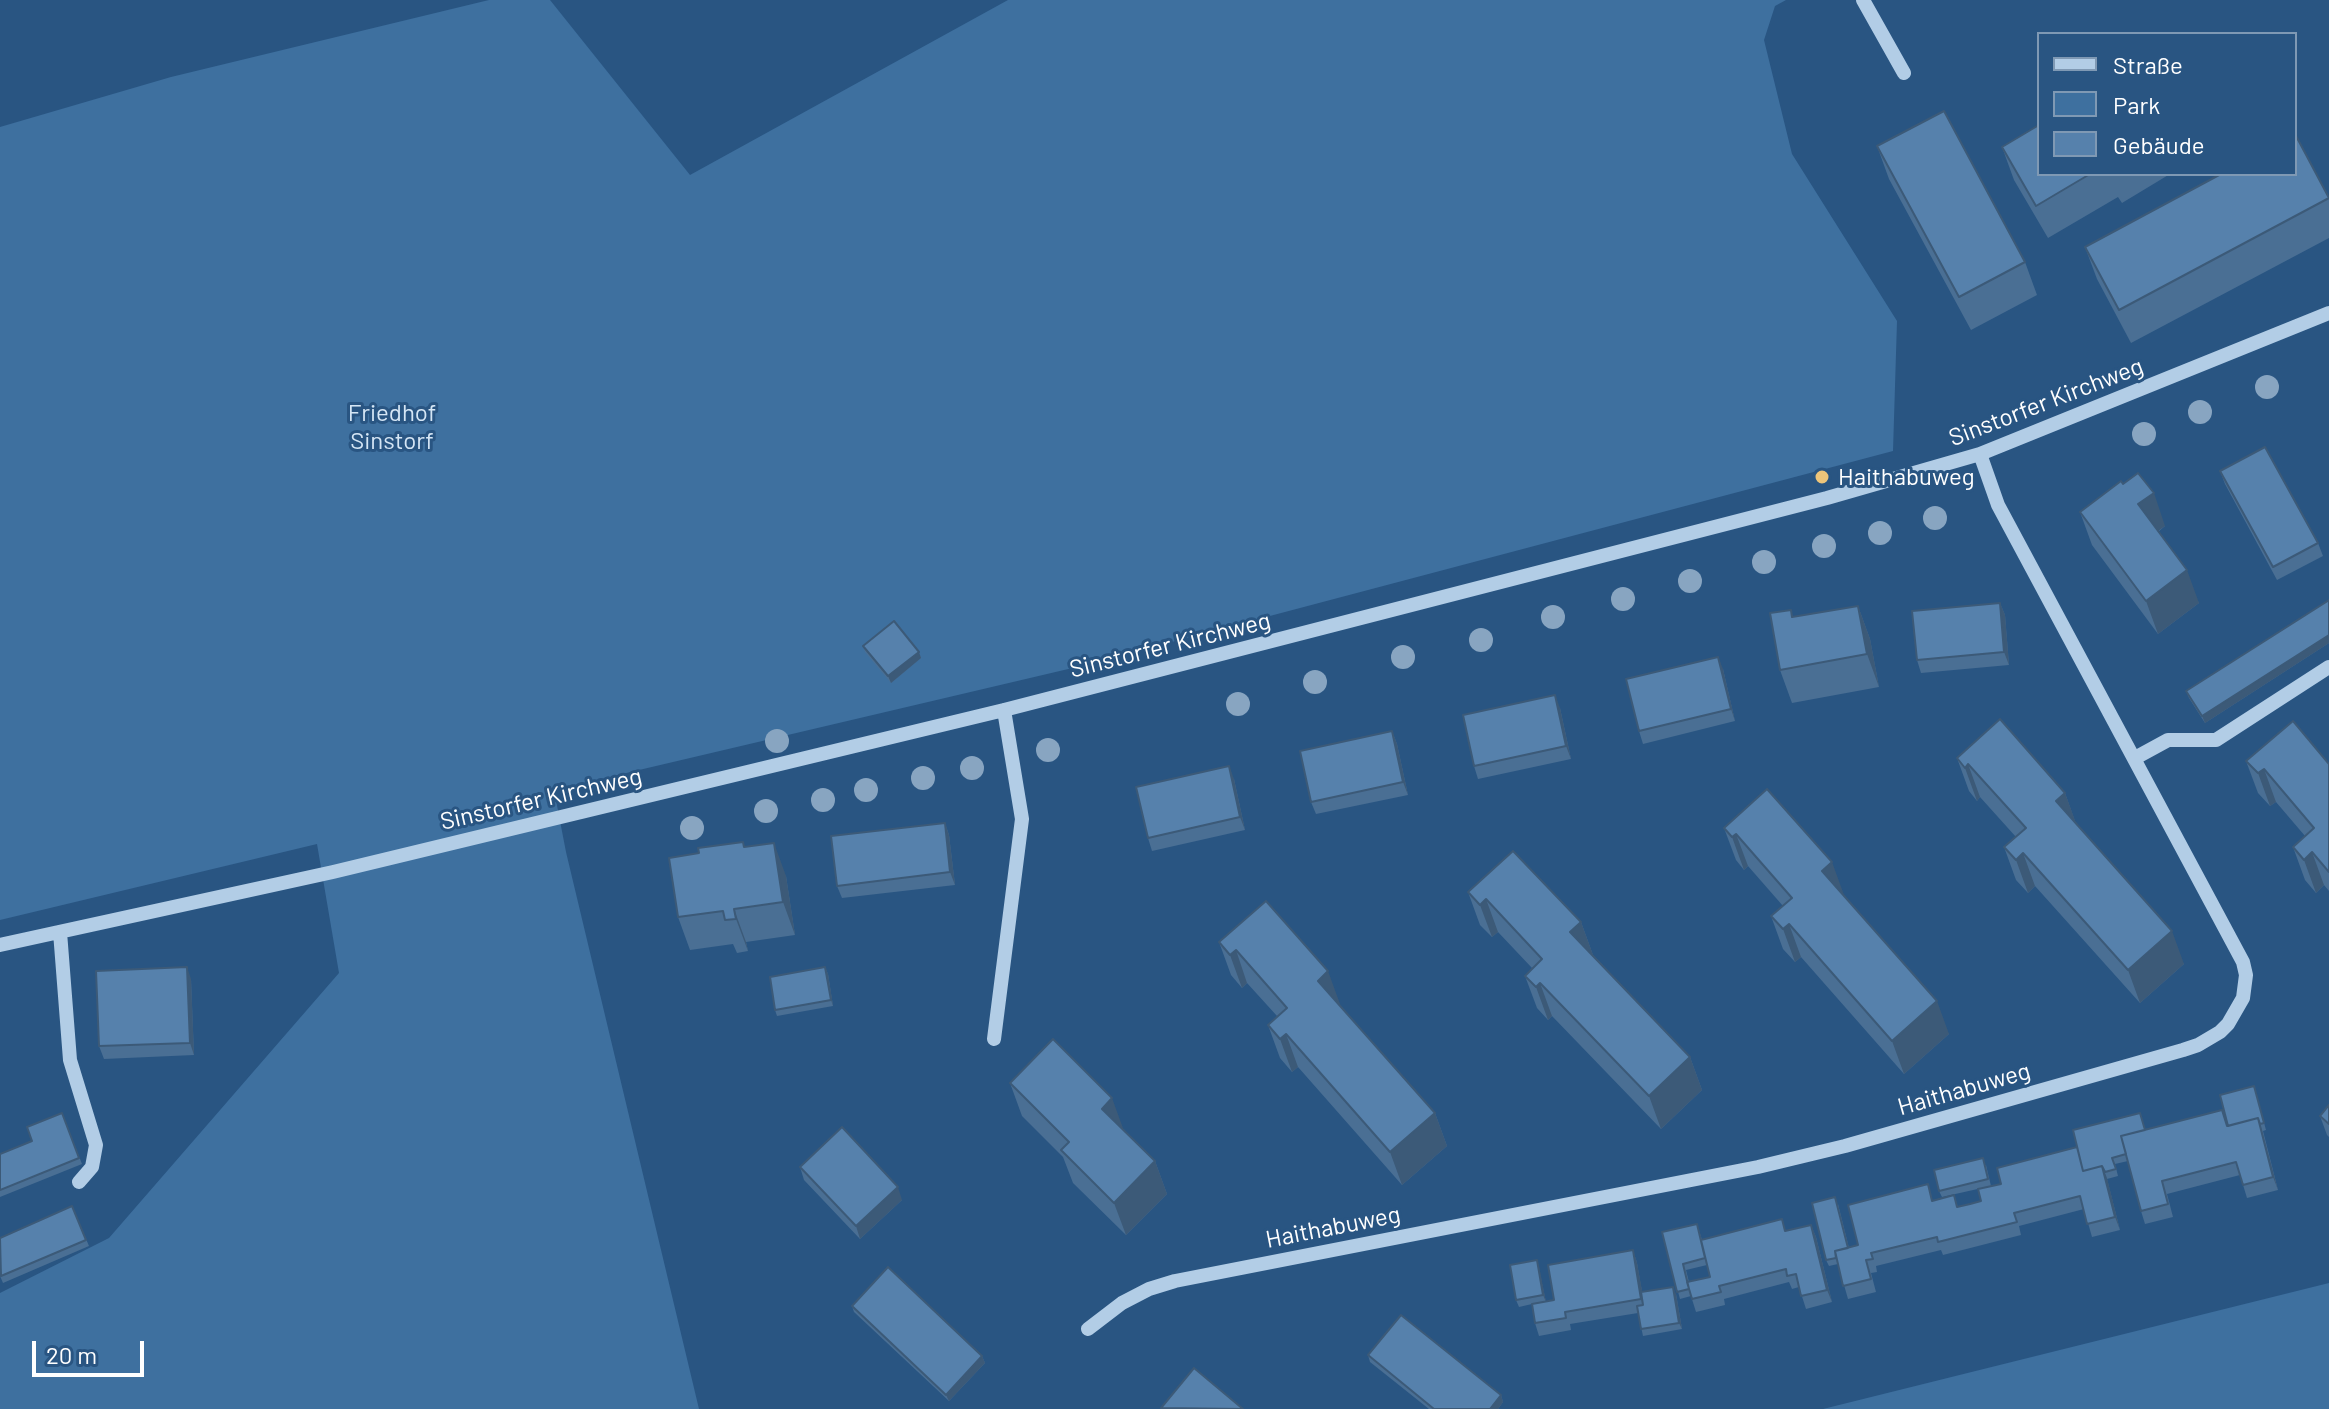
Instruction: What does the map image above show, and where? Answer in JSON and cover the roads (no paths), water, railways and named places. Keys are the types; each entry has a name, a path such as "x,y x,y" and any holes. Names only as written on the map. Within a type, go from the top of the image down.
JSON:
{"street":[{"path":"1863,0 1904,73"},
{"name":"Sinstorfer Kirchweg","path":"0,945 333,872 1004,710 1827,498 1980,454 2329,313"},
{"name":"Haithabuweg","path":"1088,1329 1122,1303 1149,1289 1175,1281 1758,1167 1845,1146 2198,1045 2228,1024 2243,998 2246,975 2243,962 1998,505 1980,454"},
{"path":"2135,758 2168,740 2216,740 2329,667"},
{"path":"994,1039 1022,819 1004,710"},
{"path":"60,932 70,1060 96,1145 92,1167 79,1182"}],"place":[{"name":"Haithabuweg","path":"1822,477"}],"park label":[{"name":"Friedhof Sinstorf","path":"392,427"}]}
